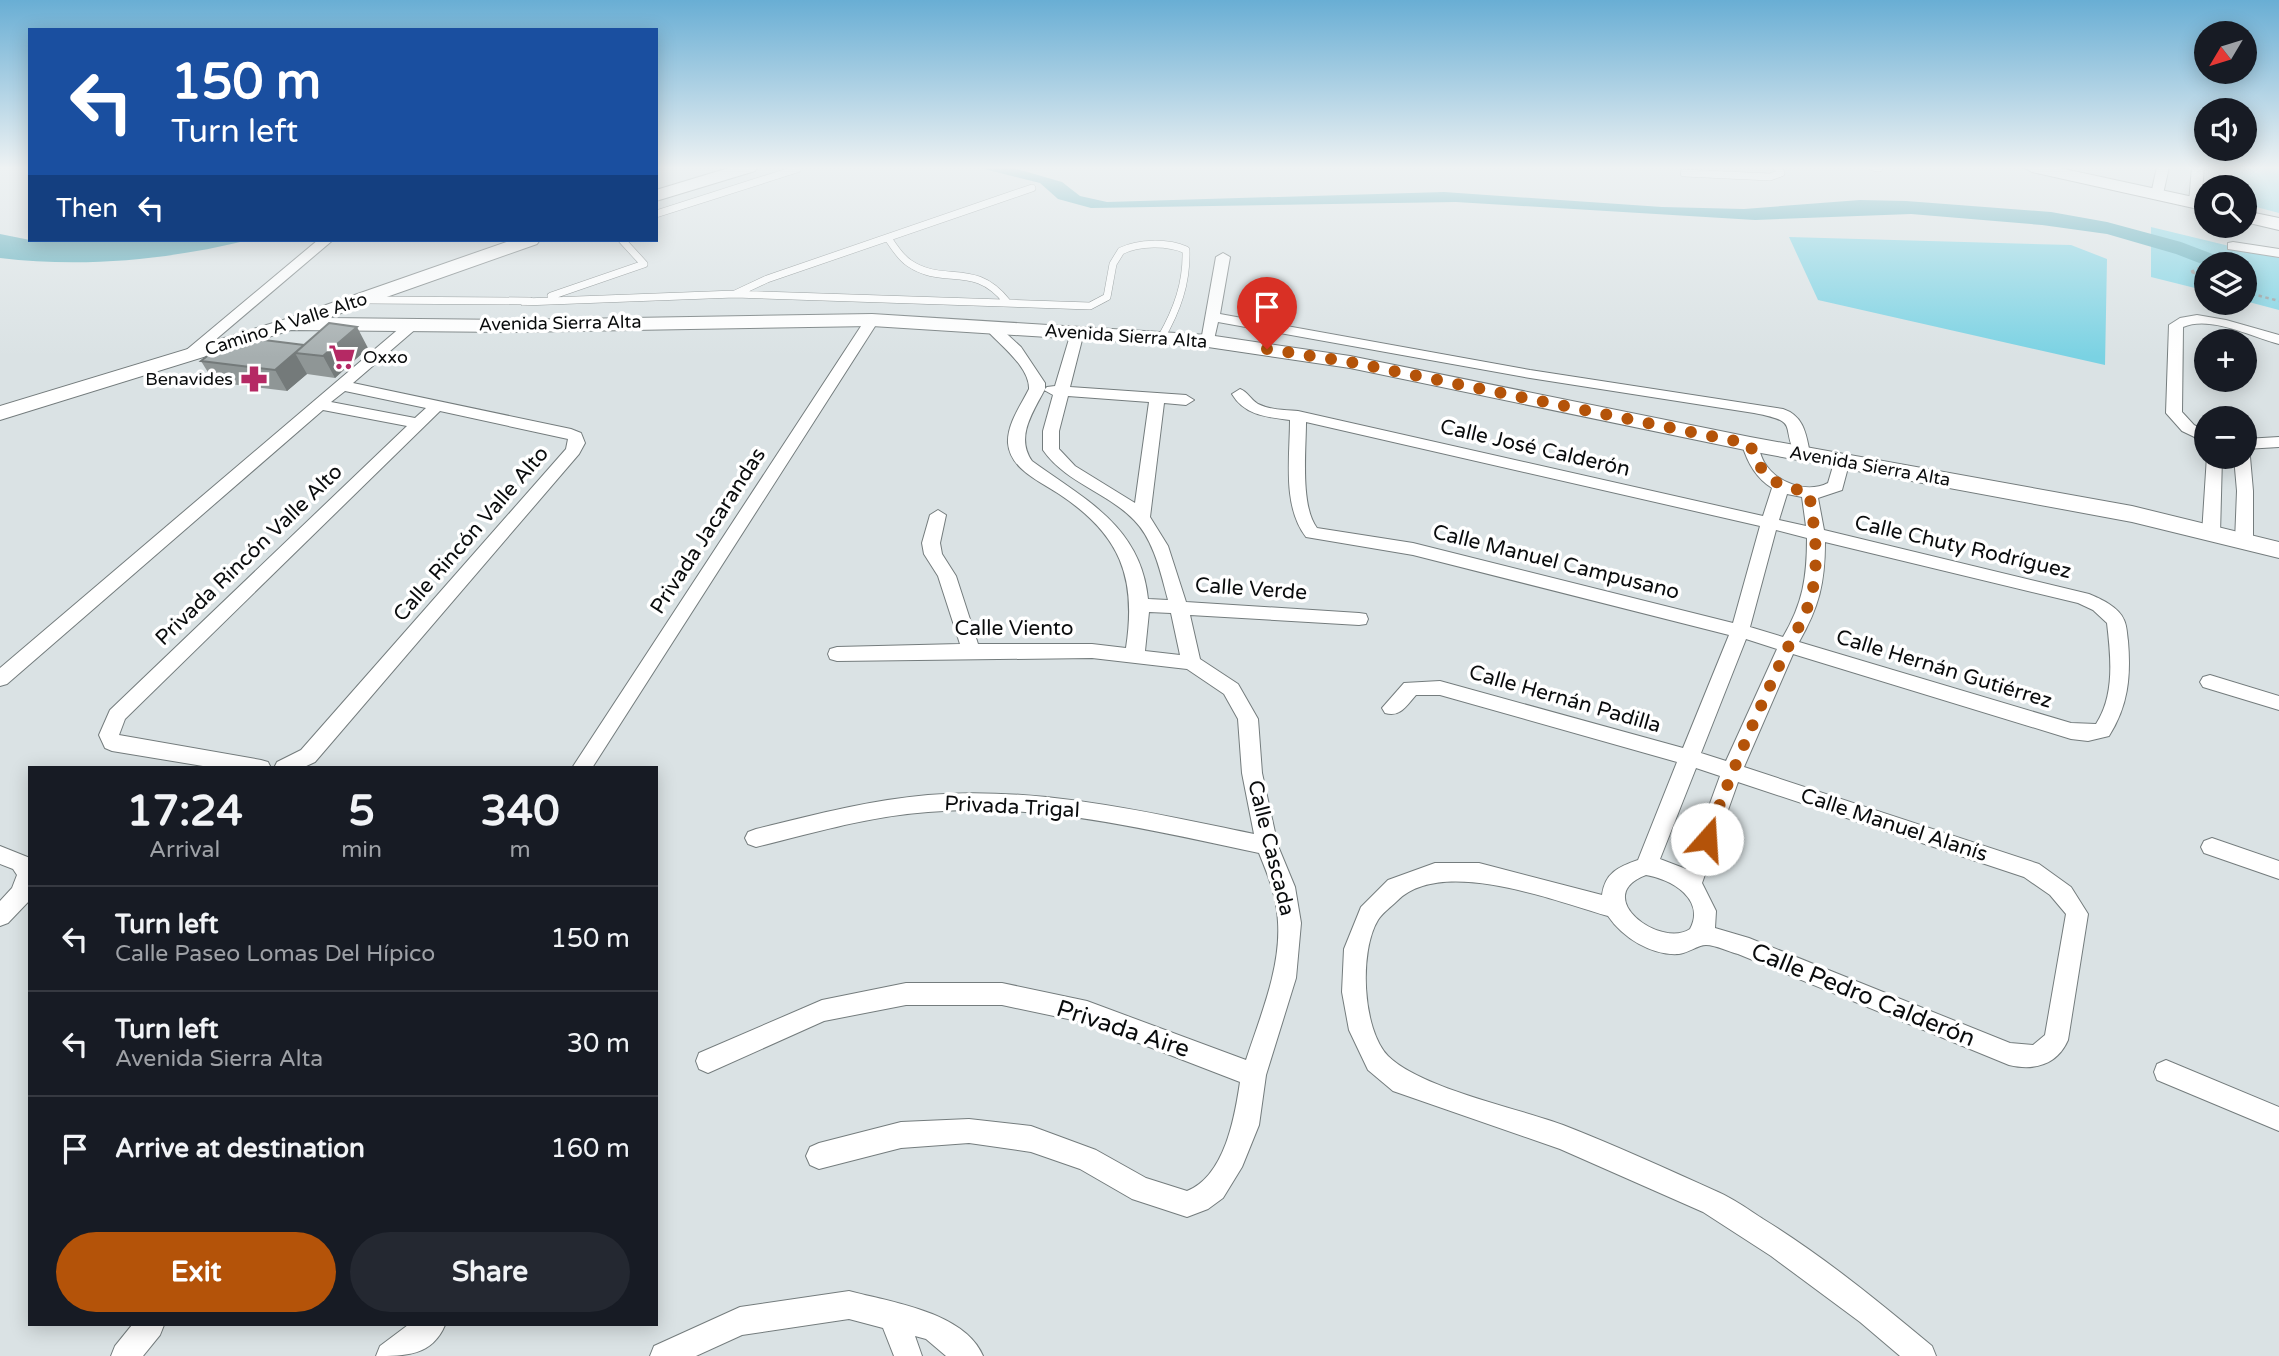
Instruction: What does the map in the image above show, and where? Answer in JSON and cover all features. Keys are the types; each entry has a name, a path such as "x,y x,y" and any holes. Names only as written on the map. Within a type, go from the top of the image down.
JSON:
{"street":[{"path":"189,355 324,242"},
{"name":"Camino A Valle Alto","path":"0,413 363,300 524,242"},
{"path":"2228,251 2279,253"},
{"path":"1208,341 1223,257"},
{"path":"1212,317 1530,374 1783,414 1797,426 1802,453"},
{"name":"Avenida Sierra Alta","path":"289,324 347,328 413,324 513,326 726,320 872,320 1208,341 1350,362 1750,444 2133,514 2279,550"},
{"name":"Privada Jacarandas","path":"583,766 872,320"},
{"path":"2194,431 2174,413 2176,325 2182,320 2207,320 2279,340"},
{"path":"0,679 322,405 413,324"},
{"path":"991,327 1027,363 1035,377 1037,389 1014,439 1014,448 1026,465 1082,502 1111,530 1126,555 1135,579 1140,605 1135,655"},
{"path":"1077,332 1049,441 1051,450 1062,462 1142,517 1160,548 1179,606 1191,663"},
{"name":"Calle Rincón Valle Alto","path":"290,766 308,756 573,451 577,443 575,436 565,432 344,386"},
{"path":"1037,389 1186,400"},
{"path":"1142,517 1157,398"},
{"name":"Calle José Calderón","path":"1242,398 1259,409 1816,535"},
{"path":"322,405 418,423"},
{"name":"Privada Rincón Valle Alto","path":"249,766 113,743 109,735 117,715 435,407"},
{"name":"Calle Manuel Campusano","path":"1298,416 1300,509 1304,525 1312,533 1413,550 1788,645"},
{"path":"2257,443 2279,442"},
{"path":"1750,444 1757,464 1781,487 1809,492 1828,491 1836,486 1843,460"},
{"path":"1040,475 1062,462"},
{"path":"2211,534 2214,469"},
{"path":"2243,469 2244,542"},
{"path":"1646,866 1740,631 1781,487"},
{"path":"1691,884 1732,771 1788,645 1807,612 1813,590 1816,535 1809,492"},
{"path":"938,515 931,543 933,554 947,576 971,650"},
{"name":"Calle Chuty Rodríguez","path":"1816,535 2083,598 2099,606 2116,621 2121,669 2110,721 2102,731 2088,733"},
{"name":"Calle Verde","path":"1140,605 1359,619"},
{"name":"Calle Hernán Gutiérrez","path":"1788,645 2071,731 2088,733"},
{"name":"Calle Viento","path":"837,654 971,650 1092,651 1191,663"},
{"name":"Calle Cascada","path":"819,1156 901,1135 969,1131 1031,1139 1087,1159 1141,1191 1188,1204 1214,1189 1233,1158 1246,1125 1254,1074 1284,978 1290,923 1284,887 1268,845 1252,773 1248,719 1231,689 1191,663"},
{"path":"2210,682 2279,702"},
{"name":"Calle Hernán Padilla","path":"1392,708 1411,688 1440,688 1732,771"},
{"name":"Calle Manuel Alanís","path":"1732,771 2031,870 2055,884 2071,900 2077,914 2056,1040 2042,1055 2025,1058"},
{"name":"Privada Trigal","path":"756,838 837,818 929,803 1006,802 1081,809 1268,845"},
{"path":"2211,847 2279,870"},
{"path":"0,855 21,863 28,874 22,894 0,916"},
{"path":"1646,866 1671,871 1691,884 1703,900 1707,915 1700,934 1683,944 1650,940 1629,927 1615,908 1612,892 1617,879 1629,870 1646,866"},
{"path":"1615,908 1479,872 1435,873 1396,887 1369,914 1356,949 1354,992 1361,1030 1377,1062 1402,1083 1563,1138 1712,1203 1781,1246 1870,1312 1922,1356"},
{"name":"Calle Pedro Calderón","path":"1700,934 1741,945 2009,1054 2025,1058"},
{"name":"Privada Aire","path":"708,1061 822,1011 906,994 1002,994 1087,1012 1254,1074"},
{"path":"2166,1072 2279,1119"},
{"path":"664,1356 740,1321 849,1305 933,1327 969,1356"},
{"path":"893,1317 908,1356"},
{"path":"125,1356 149,1326"},
{"path":"390,1356 430,1326"}],"lane":[{"path":"735,294 767,279 910,230"},
{"path":"888,238 911,265 932,271 976,276 1001,291 1007,302"},
{"path":"524,302 573,291 644,264 624,242"},
{"path":"363,300 524,302 735,294 1090,306 1107,297 1119,251 1136,245 1177,246 1186,250 1187,263 1178,310 1161,338"},
{"path":"235,341 261,345"}],"path":[{"path":"2257,295 2279,301"}],"shaded area":[{"path":"2080,230 2138,230 2207,252 2194,252 2194,261 2107,234"},
{"path":"2151,230 2165,230 2254,252 2194,252 2194,288 2151,277"},
{"path":"0,234 28,240 28,242 240,242 187,253 125,260 63,262 0,258"},
{"path":"1789,237 2071,245 2107,259 2105,365 1818,300"},
{"path":"2257,253 2279,258 2279,310 2257,304"}],"building":[{"path":"329,323 357,327 323,356 295,353"},
{"path":"232,336 304,345 275,370 201,361"}],"place":[{"name":"Oxxo","path":"342,357"},
{"name":"Benavides","path":"254,379"}],"route":[{"path":"1267,349 1350,362 1750,444 1757,464 1773,481 1781,487 1809,492 1816,535 1816,568 1807,612 1788,645 1732,771 1707,839"}]}
